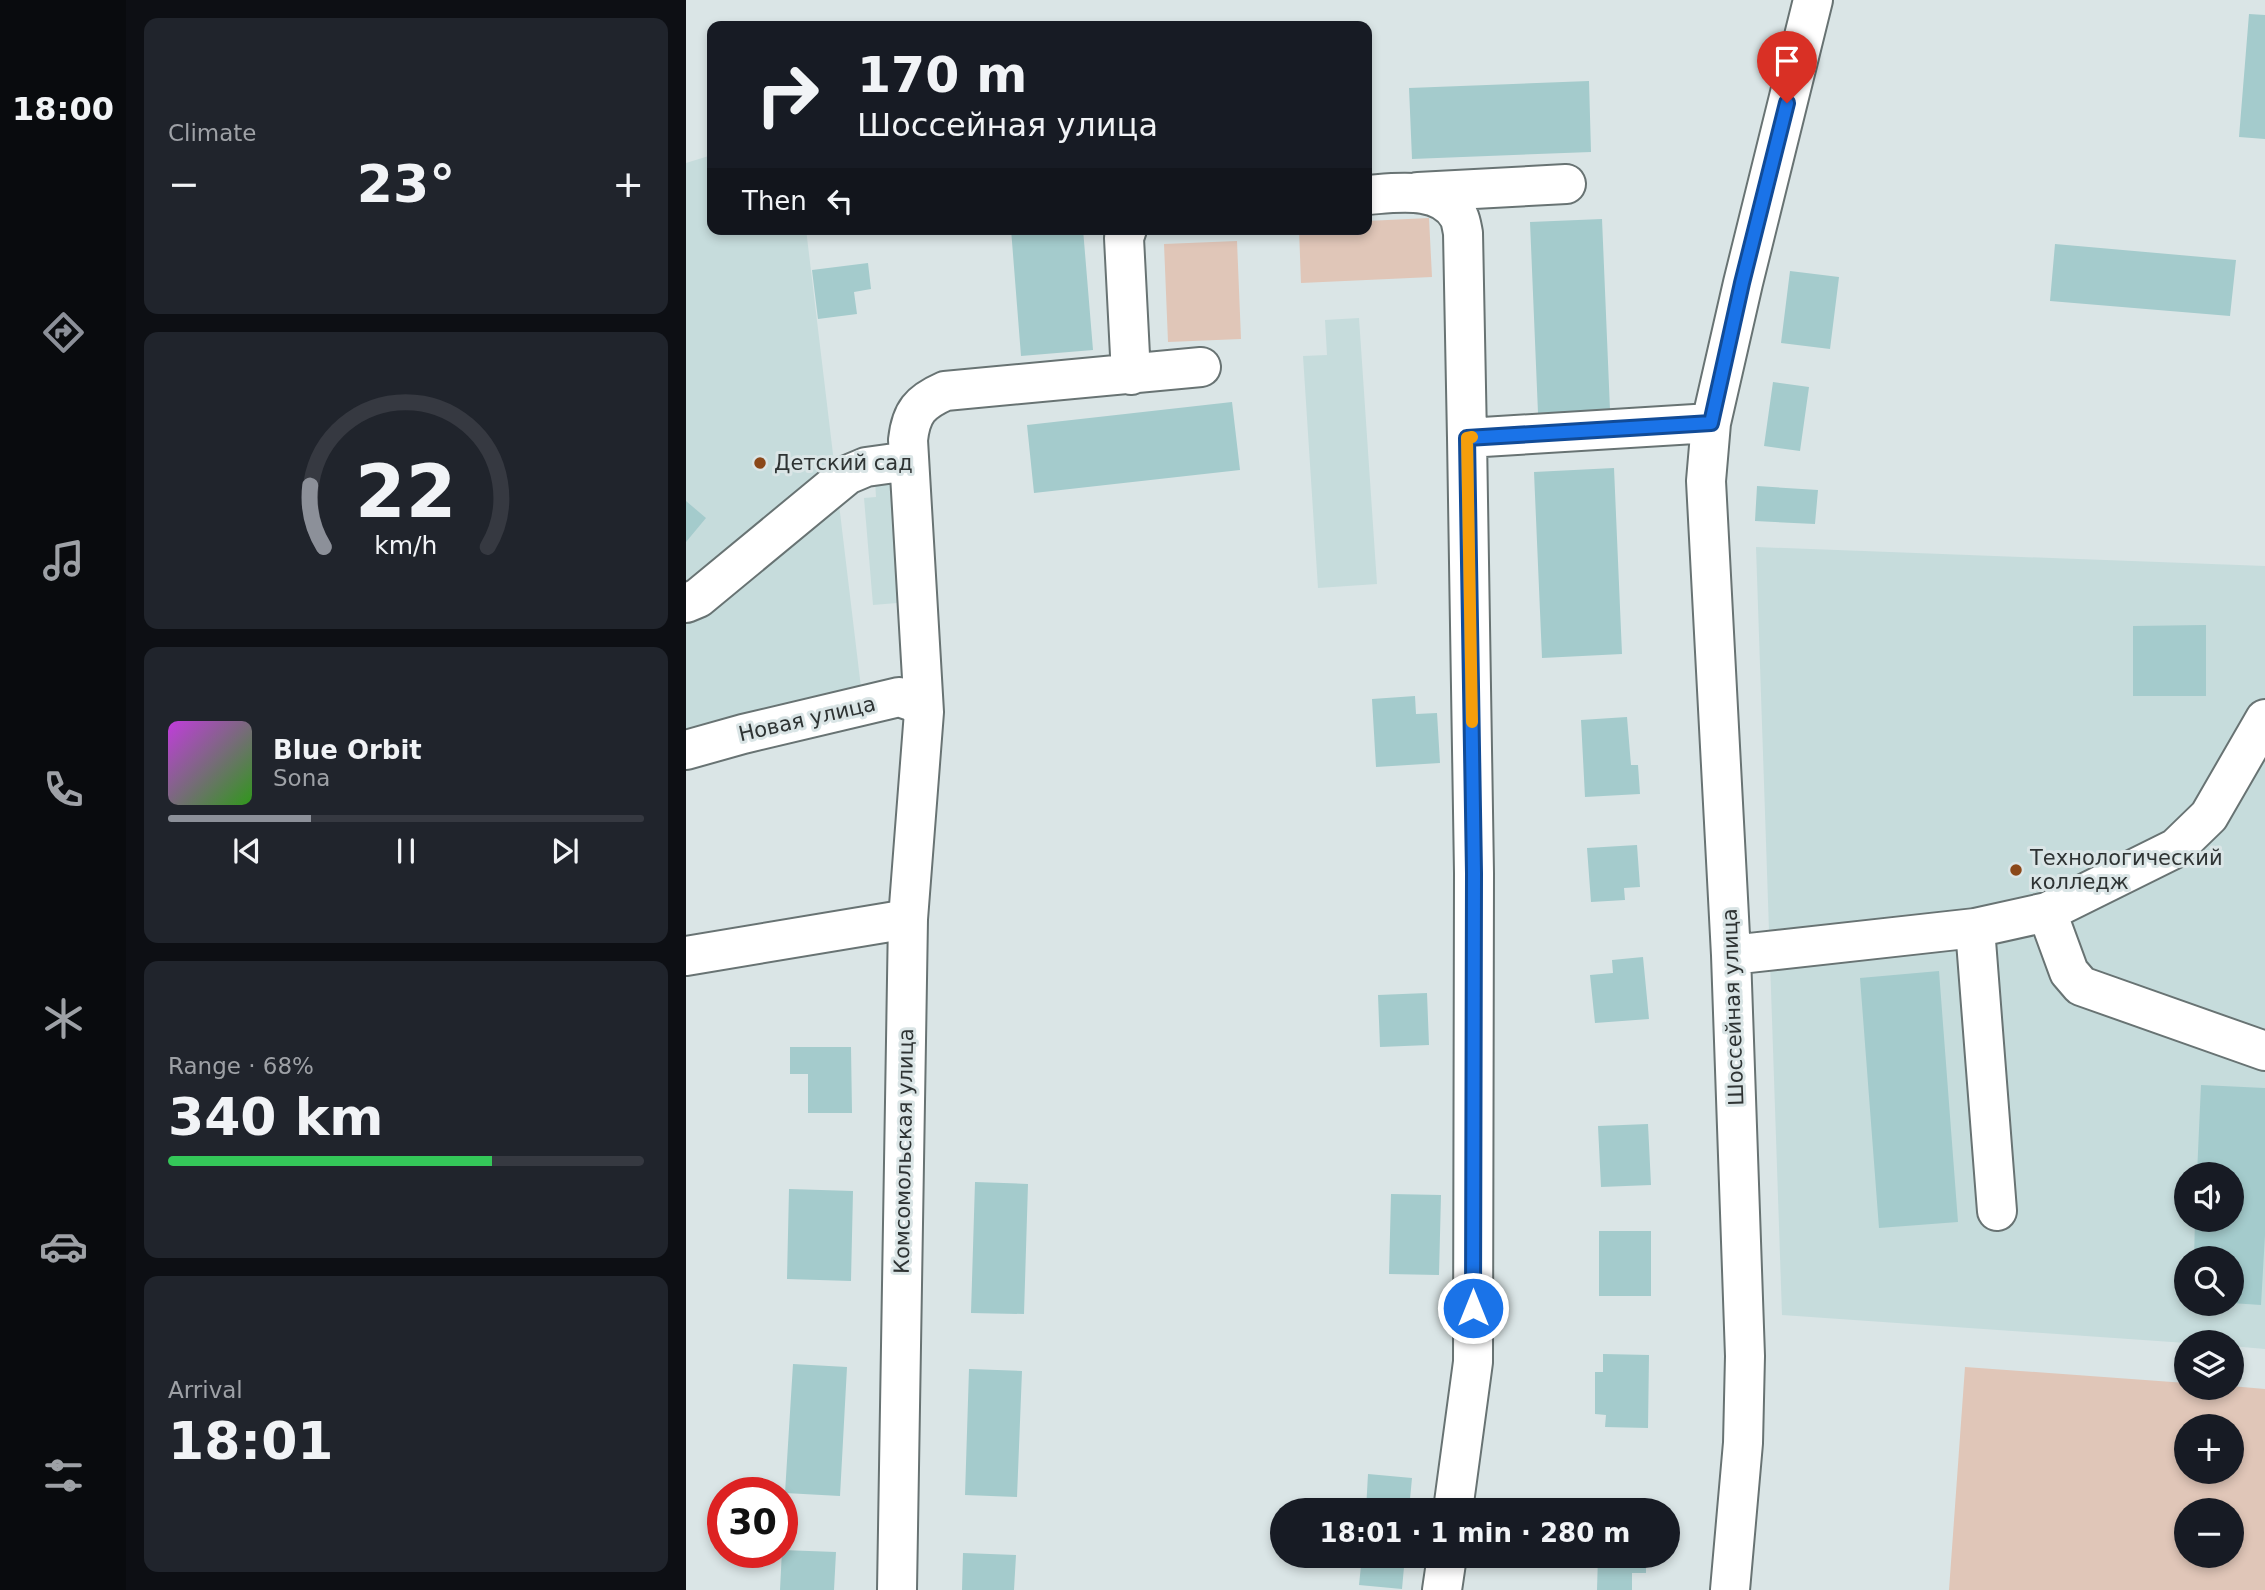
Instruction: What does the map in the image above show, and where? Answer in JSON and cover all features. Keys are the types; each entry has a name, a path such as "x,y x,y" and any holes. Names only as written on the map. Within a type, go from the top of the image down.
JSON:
{"street":[{"name":"Шоссейная улица","path":"1730,1590 1742,1443 1745,1356 1731,955 1706,481 1711,423 1742,283 1813,0"},
{"path":"1372,195 1566,184"},
{"path":"1412,193 1429,195 1447,203 1459,217 1463,233 1474,873 1473,1362 1455,1498"},
{"path":"1125,235 1131,374"},
{"name":"Комсомольская улица","path":"897,1590 908,919 924,712 908,440 915,412 927,399 945,391 1201,367"},
{"path":"1467,438 1711,423"},
{"path":"686,603 698,598 848,475 866,467 909,461"},
{"name":"Новая улица","path":"686,750 899,697 914,702 924,712"},
{"path":"1731,955 1975,928 2047,912 2176,848 2209,816 2265,719"},
{"path":"2047,912 2069,972 2081,986 2265,1051"},
{"path":"686,956 908,919"},
{"path":"1975,928 1997,1211"},
{"path":"1442,1590 1445,1568"}],"shaded area":[{"name":"Детский сад","path":"707,157 707,235 807,235 862,696 686,735 686,163"},
{"path":"1429,218 1432,277 1301,283 1299,235 1372,235 1372,221"},
{"path":"1237,241 1241,339 1168,342 1164,244"},
{"path":"1359,318 1377,584 1318,588 1303,356 1327,355 1325,320"},
{"path":"898,477 909,602 873,605 864,498 876,497 875,479"},
{"name":"Технологический колледж","path":"1756,547 2265,566 2265,1349 2244,1347 2244,1330 2174,1330 2174,1342 1782,1315"},
{"path":"1965,1367 2174,1382 2174,1400 2244,1400 2244,1387 2265,1389 2265,1590 1949,1590"}],"building":[{"path":"2249,14 2265,15 2265,139 2239,137"},
{"path":"1589,81 1591,152 1412,159 1409,88"},
{"path":"1602,219 1610,410 1538,413 1530,222"},
{"path":"1011,235 1083,235 1093,350 1021,356"},
{"path":"2055,244 2236,260 2230,316 2050,301"},
{"path":"868,263 871,289 854,292 857,314 818,319 812,270"},
{"path":"1790,271 1839,277 1830,349 1781,343"},
{"path":"1773,382 1809,387 1800,451 1764,446"},
{"path":"1232,402 1240,470 1034,493 1027,425"},
{"path":"1614,468 1622,654 1542,658 1534,472"},
{"path":"1757,486 1818,490 1815,524 1755,521"},
{"path":"686,501 706,518 686,542"},
{"path":"2206,625 2206,696 2133,696 2133,626"},
{"path":"1415,696 1416,714 1437,713 1440,763 1376,767 1372,699"},
{"path":"1627,717 1631,765 1638,765 1640,794 1585,797 1581,720"},
{"path":"1637,845 1640,887 1624,888 1625,900 1591,902 1587,848"},
{"path":"1643,957 1649,1019 1595,1023 1590,975 1613,973 1612,960"},
{"path":"1939,971 1958,1222 1879,1228 1860,978"},
{"path":"1427,993 1429,1045 1380,1047 1378,995"},
{"path":"790,1047 851,1047 852,1113 808,1113 808,1074 790,1074"},
{"path":"2201,1085 2265,1088 2265,1235 2261,1305 2244,1304 2244,1246 2194,1246 2195,1232 2244,1232 2244,1162 2198,1162"},
{"path":"1648,1124 1651,1185 1601,1187 1598,1126"},
{"path":"975,1182 1028,1184 1024,1314 971,1313"},
{"path":"789,1189 853,1191 851,1281 787,1279"},
{"path":"1391,1194 1441,1195 1439,1275 1389,1274"},
{"path":"1599,1231 1651,1231 1651,1296 1599,1296"},
{"path":"1603,1354 1649,1355 1648,1428 1605,1427 1606,1415 1595,1414 1595,1372 1603,1372"},
{"path":"793,1364 847,1367 840,1496 798,1494 798,1477 786,1477"},
{"path":"969,1369 1022,1371 1017,1497 965,1495"},
{"path":"1368,1474 1412,1478 1410,1498 1367,1498"},
{"path":"798,1551 836,1552 834,1590 780,1590 781,1568 798,1568"},
{"path":"963,1553 1016,1555 1014,1590 962,1590"},
{"path":"1361,1568 1404,1568 1402,1589 1359,1585"},
{"path":"1598,1568 1646,1568 1646,1573 1632,1573 1632,1590 1597,1590"}],"slow traffic":[{"path":"1472,437 1467,438 1472,722"}],"place":[{"name":"Детский сад","path":"760,463"},
{"name":"Технологический колледж","path":"2016,870"}],"route":[{"path":"1473,1308 1474,873 1467,438 1711,423 1742,283 1787,103"}]}
